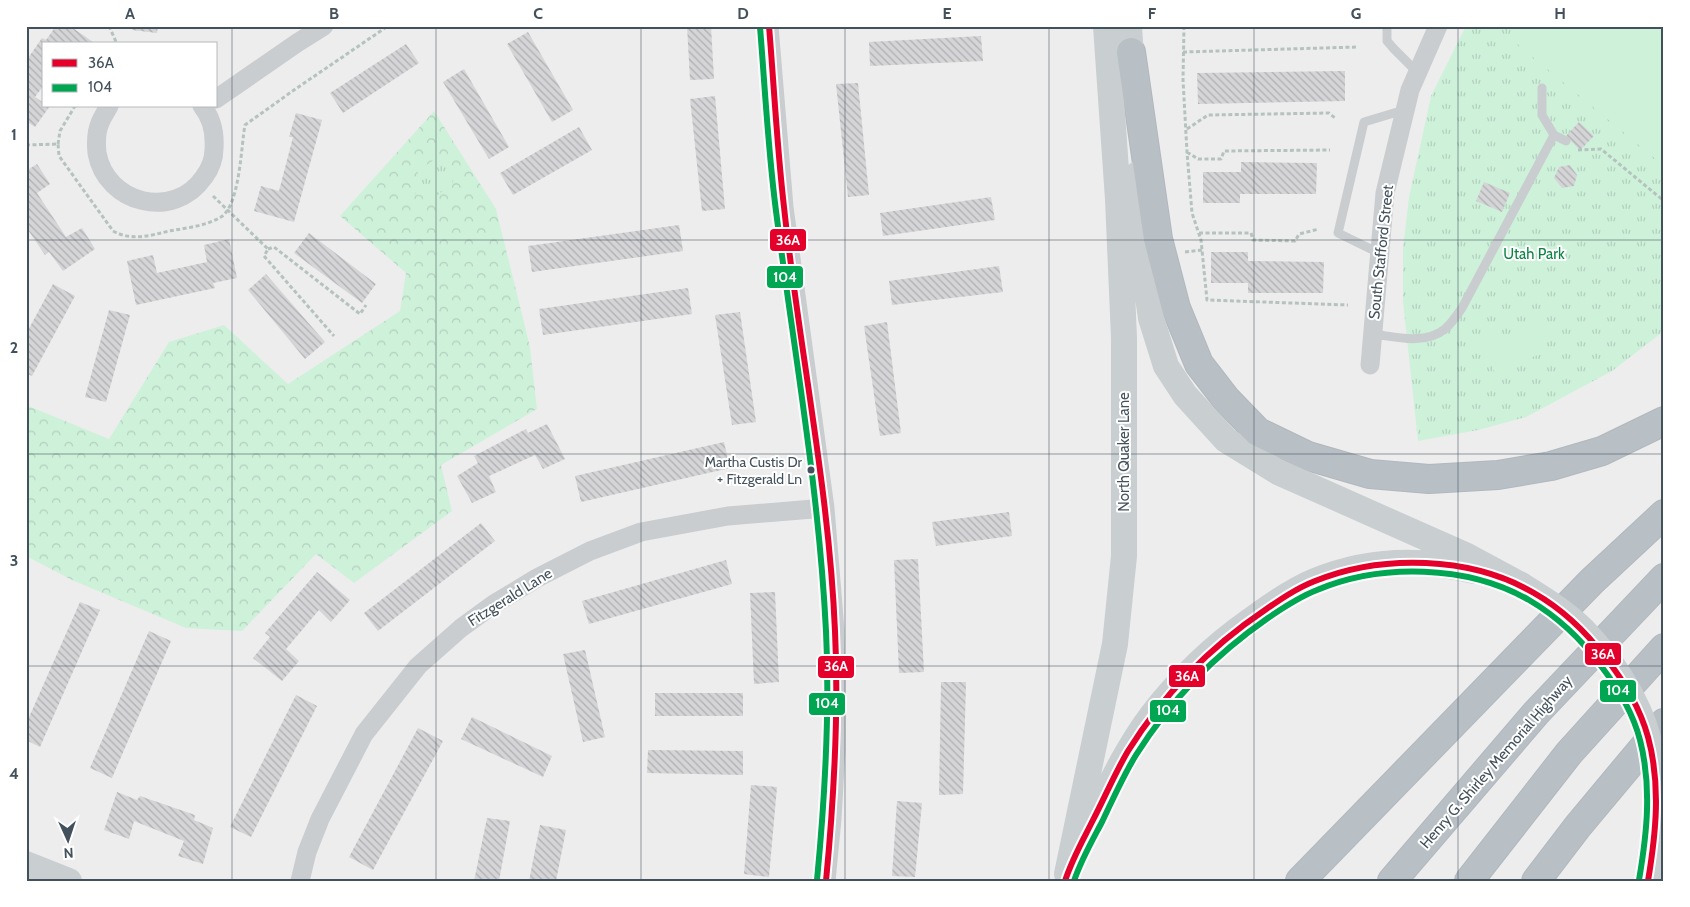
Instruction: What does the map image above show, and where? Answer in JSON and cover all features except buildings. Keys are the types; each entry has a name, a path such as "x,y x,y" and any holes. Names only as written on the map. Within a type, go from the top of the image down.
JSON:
{"highway":[{"path":"1130,39 1158,239 1176,308 1199,364 1226,399 1258,432 1308,456 1370,474 1429,478 1498,475 1551,466 1602,451 1664,421"},
{"path":"1300,881 1592,581 1664,514"},
{"name":"Henry G. Shirley Memorial Highway","path":"1392,881 1536,713 1664,578"},
{"path":"1469,881 1569,754 1664,648"},
{"path":"1536,881 1578,826 1664,724"}],"main road":[{"name":"North Quaker Lane","path":"1066,877 1115,644 1124,556 1124,338 1118,199 1106,26"},
{"path":"1130,39 1143,263 1151,318 1166,366 1185,395 1226,440 1278,472 1467,556 1547,601 1582,630 1617,671 1634,703 1648,737 1657,783 1654,840 1648,881"},
{"path":"1066,877 1116,772 1151,716 1180,681 1229,636 1280,599 1314,581 1353,569 1406,562 1434,563 1461,567 1490,574 1521,585"},
{"path":"30,871 69,881"}],"street":[{"path":"218,97 324,26"},
{"path":"769,26 784,207 825,508 835,630 836,750 826,881"},
{"name":"South Stafford Street","path":"1370,366 1385,193 1404,110 1417,72 1438,26"},
{"path":"108,108 99,123 96,143 99,163 109,181 124,194 144,202 164,202 183,196 199,184 209,169 214,152 215,135 207,108"},
{"name":"Fitzgerald Lane","path":"300,881 307,852 320,819 364,734 418,666 461,628 494,604 537,578 590,551 641,532 728,516 825,508"}],"lane":[{"path":"1387,26 1388,41 1394,50 1417,72"},
{"path":"1542,88 1542,115 1554,134 1566,141"},
{"path":"1379,253 1338,233 1364,122 1404,110"},
{"path":"1373,334 1413,339 1424,338 1445,329 1453,321 1462,308 1554,134"}],"path":[{"path":"109,26 116,42"},
{"path":"1184,26 1183,80 1186,152 1192,213 1199,233 1202,250 1207,300 1348,305"},
{"path":"1183,52 1358,47"},
{"path":"58,144 60,131 75,108"},
{"path":"1186,130 1208,115 1329,114 1336,119"},
{"path":"1566,141 1579,151 1600,149 1664,201"},
{"path":"1186,152 1198,159 1222,159 1224,151 1330,150"},
{"path":"199,184 268,249"},
{"path":"1199,233 1251,233 1253,240 1295,241 1299,234 1319,229"},
{"path":"334,336 264,256 268,249 274,246 360,314 366,304"},
{"path":"1184,252 1202,250"}],"green space":[{"name":"Utah Park","path":"1466,26 1664,26 1664,331 1612,371 1526,417 1478,430 1418,441 1403,302 1403,248 1409,197 1431,96"},
{"path":"1530,26 1664,26 1664,166 1516,43"},
{"path":"434,111 496,209 530,347 537,409 441,465 452,511 354,583 316,554 242,631 186,628 72,580 26,556 26,405 109,439 169,342 224,325 288,384 400,311 406,273 340,216"},
{"path":"447,159 453,183 434,198 415,194 418,171 434,160"},
{"path":"1539,323 1549,351 1494,371 1484,343"}],"transit line":[{"name":"36A","path":"769,26 777,139 790,260 820,471 832,578 836,662 836,725 826,881"},
{"name":"104","path":"760,27 773,188 812,473 823,578 827,662 827,724 817,880"},
{"name":"36A","path":"1065,881 1078,850 1128,751 1156,711 1189,673 1245,624 1295,590 1341,572 1397,563 1455,566 1483,572 1509,581 1534,593 1554,606 1582,630 1598,648 1631,695 1641,716 1652,755 1655,773 1656,809 1648,881"},
{"name":"104","path":"1074,881 1122,779 1136,755 1179,697 1212,663 1249,632 1298,599 1342,581 1396,572 1452,574 1505,588 1529,600 1550,614 1569,630 1594,656 1624,701 1633,720 1644,758 1647,810 1639,880"}],"place":[{"name":"Martha Custis Dr + Fitzgerald Ln","path":"811,470"}]}
